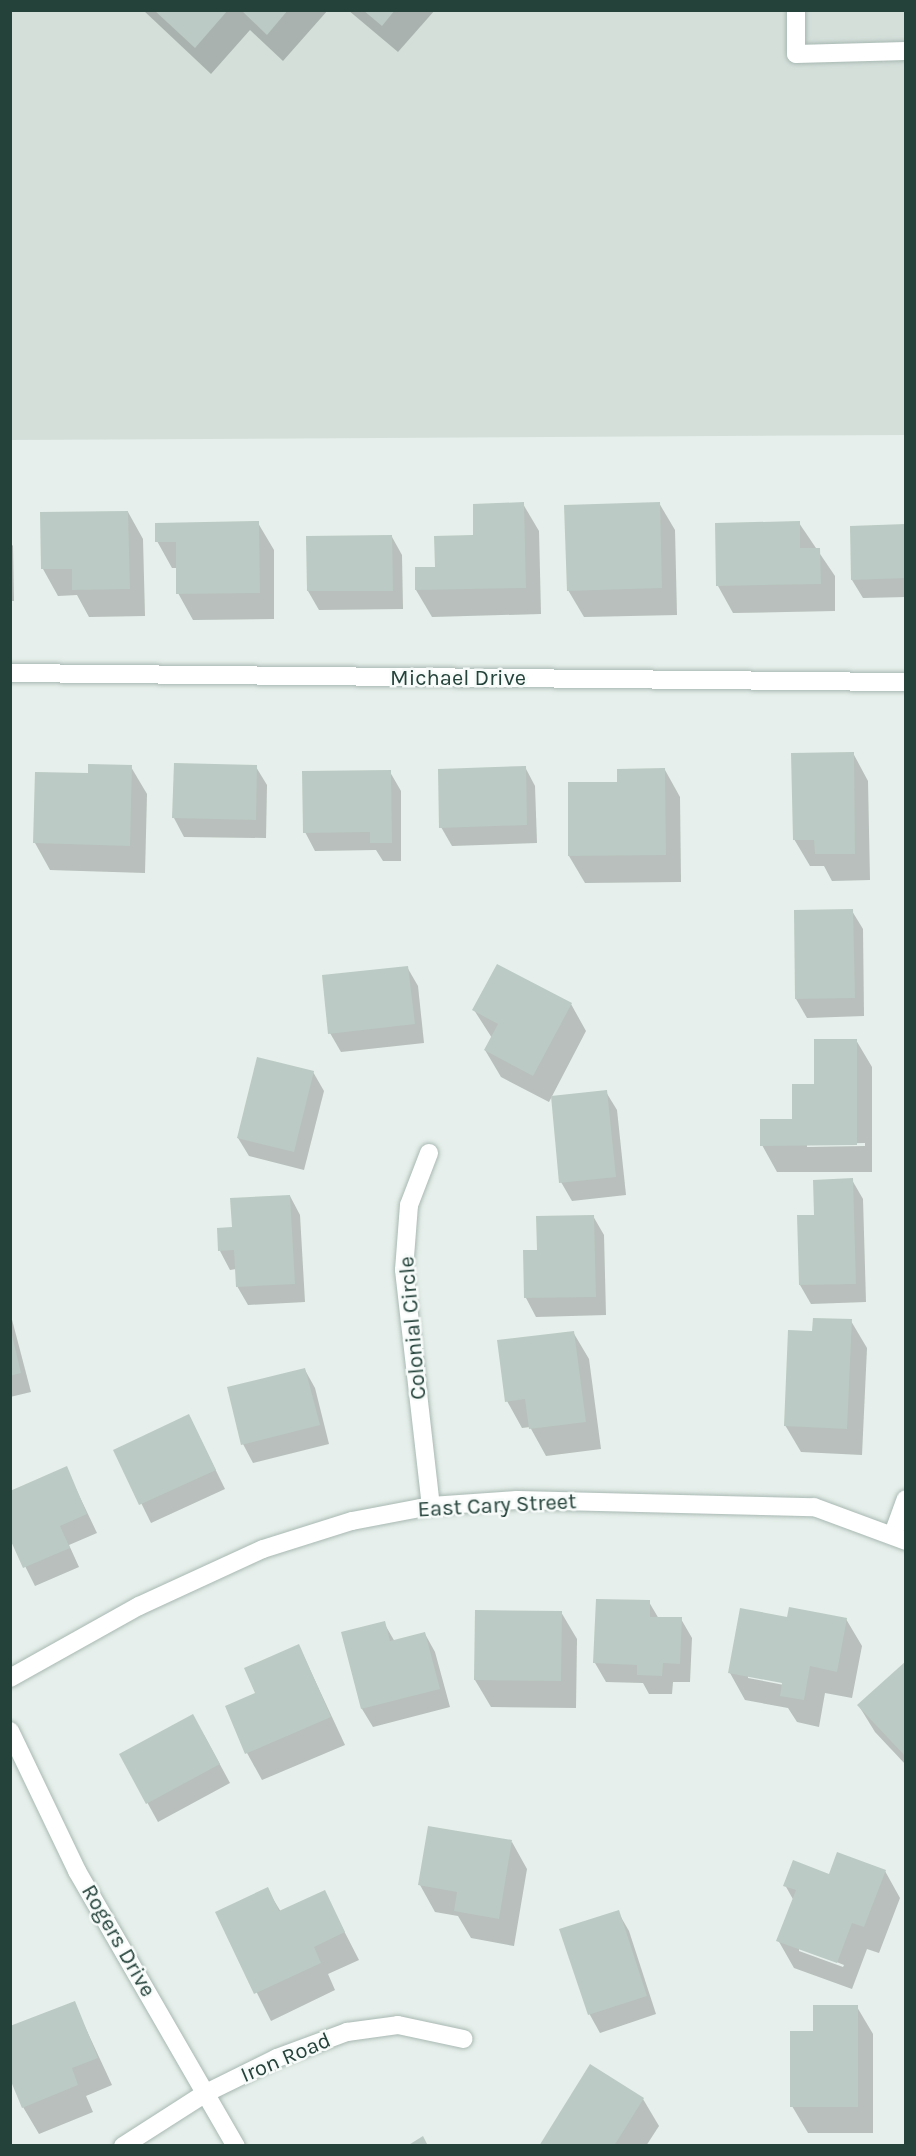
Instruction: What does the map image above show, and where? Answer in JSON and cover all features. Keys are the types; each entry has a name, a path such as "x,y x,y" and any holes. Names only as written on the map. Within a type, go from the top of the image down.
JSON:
{"street":[{"path":"796,10 796,54 906,51"},
{"name":"Michael Drive","path":"10,673 906,682"},
{"name":"Colonial Circle","path":"429,1153 409,1205 404,1270 431,1506"},
{"path":"899,1537 906,1499"},
{"name":"East Cary Street","path":"10,1678 139,1605 263,1549 352,1521 431,1506 528,1500 814,1507 899,1537"},
{"name":"Rogers Drive","path":"10,1731 77,1871 236,2145"},
{"name":"Iron Road","path":"123,2145 206,2094 277,2058 347,2032 398,2025 464,2038"}],"shaded area":[{"path":"10,11 905,11 905,435 11,440"}],"building":[{"path":"154,10 228,10 195,48"},
{"path":"241,10 288,10 267,35"},
{"path":"363,10 395,10 382,26"},
{"path":"524,502 526,588 415,590 415,567 435,567 434,536 473,535 473,504"},
{"path":"660,502 662,588 567,591 564,505"},
{"path":"128,511 130,589 72,590 72,569 41,569 40,512"},
{"path":"259,521 260,593 176,594 176,542 155,542 155,523"},
{"path":"800,521 800,548 820,548 821,584 716,586 715,523"},
{"path":"906,524 906,578 851,580 850,526"},
{"path":"392,535 393,591 307,591 306,536"},
{"path":"854,752 855,854 815,854 814,840 793,840 791,753"},
{"path":"174,763 257,765 256,820 172,818"},
{"path":"88,764 132,765 130,846 33,843 35,772 88,773"},
{"path":"526,766 527,825 439,828 438,769"},
{"path":"665,768 666,855 568,856 568,782 617,782 617,769"},
{"path":"391,770 392,843 370,843 370,832 303,833 302,771"},
{"path":"853,909 855,998 795,999 794,910"},
{"path":"497,964 572,1003 533,1076 484,1050 498,1024 472,1010"},
{"path":"408,966 415,1024 328,1034 322,975"},
{"path":"814,1039 857,1039 857,1145 760,1146 760,1119 792,1119 792,1084 814,1084"},
{"path":"257,1057 314,1071 294,1152 237,1138"},
{"path":"607,1090 616,1177 559,1183 551,1096"},
{"path":"853,1178 856,1284 799,1285 797,1215 814,1215 813,1180"},
{"path":"290,1195 295,1284 236,1287 234,1250 218,1251 217,1228 232,1227 230,1198"},
{"path":"594,1215 596,1297 524,1298 523,1250 537,1250 536,1216"},
{"path":"813,1318 852,1319 847,1429 784,1426 788,1330 812,1331"},
{"path":"574,1331 586,1422 529,1429 525,1399 505,1402 497,1340"},
{"path":"10,1332 21,1373 10,1376"},
{"path":"305,1368 320,1425 241,1445 227,1387"},
{"path":"189,1414 216,1470 139,1505 113,1450"},
{"path":"67,1466 87,1514 60,1526 70,1548 23,1568 10,1539 10,1491"},
{"path":"596,1599 650,1600 650,1617 682,1617 680,1664 663,1663 662,1676 637,1675 637,1665 593,1663"},
{"path":"789,1607 847,1618 837,1672 810,1666 804,1700 780,1696 782,1683 728,1673 740,1608 787,1617"},
{"path":"475,1610 562,1611 561,1681 474,1680"},
{"path":"385,1621 390,1641 425,1632 440,1689 361,1709 341,1632"},
{"path":"299,1644 331,1717 245,1754 225,1706 255,1693 244,1668"},
{"path":"906,1661 906,1757 857,1705"},
{"path":"193,1714 220,1764 146,1804 119,1754"},
{"path":"428,1826 512,1840 499,1919 454,1911 457,1892 418,1885"},
{"path":"837,1852 886,1870 864,1927 852,1923 837,1963 776,1941 796,1890 783,1886 793,1860 829,1874"},
{"path":"268,1887 279,1911 325,1890 345,1932 314,1947 321,1963 254,1994 215,1912"},
{"path":"619,1910 647,1996 588,2015 559,1929"},
{"path":"75,2001 98,2058 72,2068 78,2085 22,2108 10,2079 10,2026"},
{"path":"813,2005 858,2005 858,2107 790,2107 790,2031 813,2031"},
{"path":"590,2064 644,2098 614,2146 539,2146"},
{"path":"423,2136 428,2146 407,2146"}]}
